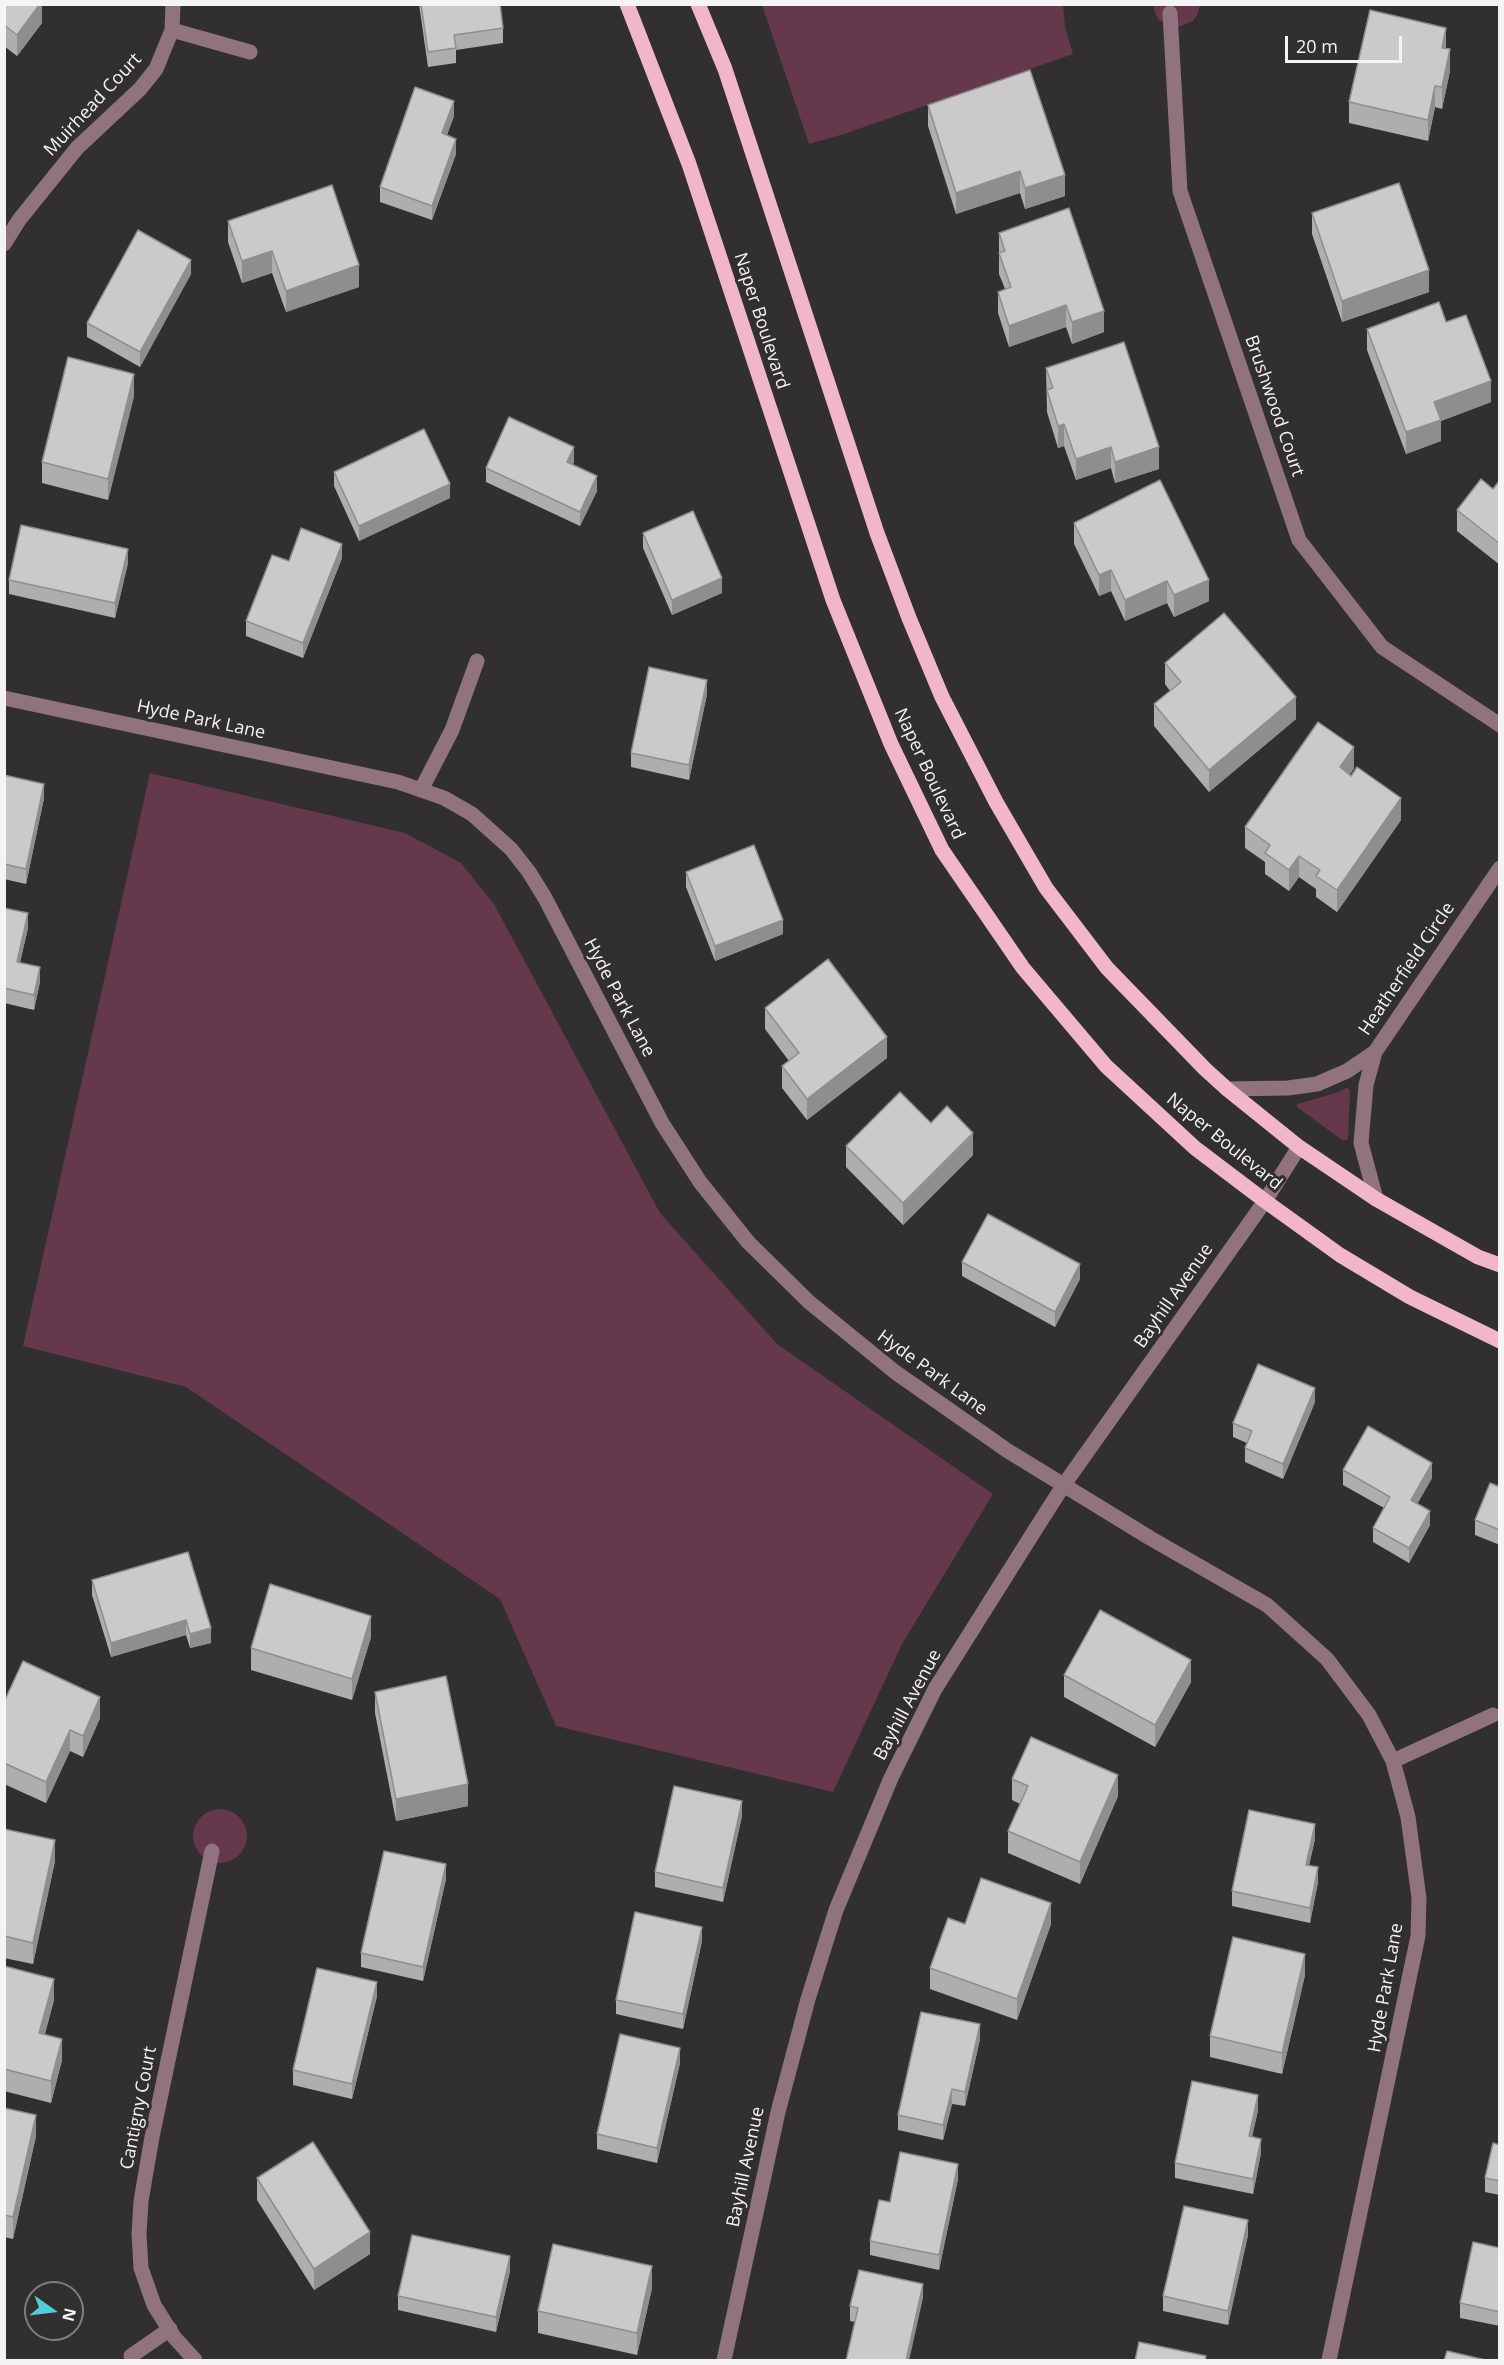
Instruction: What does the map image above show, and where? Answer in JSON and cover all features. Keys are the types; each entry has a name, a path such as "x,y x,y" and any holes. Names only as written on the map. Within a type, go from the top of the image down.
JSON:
{"main road":[{"name":"Naper Boulevard","path":"627,4 689,164 833,600 891,744 942,850 1023,968 1106,1066 1195,1148 1264,1202 1340,1255 1410,1297 1500,1341"},
{"path":"698,4 724,69 878,533 909,618 942,697 996,802 1046,888 1107,968 1227,1089 1299,1147 1376,1199 1478,1257 1500,1265"}],"street":[{"name":"Brushwood Court","path":"1170,13 1180,191 1299,540 1382,647 1500,725"},
{"path":"173,17 250,52"},
{"name":"Muirhead Court","path":"4,244 19,220 77,148 140,89 156,69 173,17"},
{"path":"421,790 452,730 477,661"},
{"name":"Hyde Park Lane","path":"4,698 398,783 444,798 480,820 511,849 545,898 663,1123 700,1182 748,1242 808,1302 895,1372 1008,1451 1063,1486 1267,1605 1327,1659 1369,1715 1393,1761 1408,1817 1419,1898 1418,1936 1329,2361"},
{"name":"Heatherfield Circle","path":"1227,1089 1288,1088 1317,1084 1347,1071 1375,1052 1500,868"},
{"path":"1375,1052 1366,1085 1361,1143 1376,1199"},
{"name":"Bayhill Avenue","path":"724,2361 778,2112 807,1999 836,1910 891,1778 935,1689 1063,1486 1264,1202 1299,1147"},
{"path":"1393,1761 1493,1715"},
{"name":"Cantigny Court","path":"195,2361 154,2305 141,2268 141,2201 212,1851"},
{"path":"132,2356 170,2329"}],"shaded area":[{"path":"1153,4 1200,5 1193,21 1179,27 1172,27 1159,20"},
{"path":"762,5 1063,5 1065,27 1073,54 844,134 809,144"},
{"path":"150,773 405,833 461,863 494,904 660,1213 777,1344 993,1494 902,1644 833,1792 556,1726 500,1599 186,1387 23,1346"},
{"path":"1346,1088 1350,1093 1348,1138 1346,1140 1342,1140 1297,1107 1297,1104"},
{"path":"220,1809 230,1811 239,1817 245,1826 247,1836 245,1846 239,1855 230,1861 220,1863 210,1861 201,1855 195,1846 193,1836 195,1826 201,1817 210,1811"}],"building":[{"path":"4,4 40,4 17,35 4,25"},
{"path":"421,4 500,4 503,28 454,35 456,48 428,52"},
{"path":"1370,10 1446,28 1442,48 1450,49 1442,87 1435,86 1428,120 1349,102"},
{"path":"1030,70 1065,175 1025,188 1020,171 956,193 928,105"},
{"path":"415,87 454,101 442,133 456,139 432,206 380,187"},
{"path":"1399,183 1429,270 1342,301 1312,213"},
{"path":"332,185 359,265 286,291 272,251 242,261 228,221"},
{"path":"1069,208 1104,311 1072,322 1066,305 1009,326 998,292 1011,287 999,253 1005,251 999,233"},
{"path":"138,230 191,260 140,352 87,323"},
{"path":"1439,302 1446,322 1466,315 1491,381 1434,402 1441,420 1406,432 1367,329"},
{"path":"1124,342 1159,447 1115,462 1111,447 1076,459 1064,424 1058,426 1047,390 1053,388 1046,368"},
{"path":"68,357 134,374 108,479 42,462"},
{"path":"509,417 574,447 567,462 597,476 580,512 486,468"},
{"path":"424,429 450,484 359,526 334,472"},
{"path":"1481,479 1493,489 1500,480 1500,544 1457,510"},
{"path":"1160,480 1209,580 1174,595 1167,581 1125,600 1111,570 1099,575 1074,523"},
{"path":"693,511 722,578 672,600 643,533"},
{"path":"21,525 128,549 115,603 9,580"},
{"path":"301,528 342,544 303,643 246,621 272,555 289,561"},
{"path":"1224,613 1296,697 1209,770 1154,704 1181,682 1165,663"},
{"path":"649,667 707,680 689,765 631,753"},
{"path":"1318,722 1354,747 1340,767 1351,776 1357,767 1401,798 1337,890 1316,876 1320,870 1299,856 1289,870 1265,853 1270,845 1245,827"},
{"path":"4,775 44,784 26,869 4,864"},
{"path":"754,845 783,920 715,946 686,872"},
{"path":"4,908 28,913 17,962 40,967 34,995 4,988"},
{"path":"828,959 887,1037 807,1099 782,1066 799,1053 765,1008"},
{"path":"900,1092 931,1123 947,1106 973,1133 903,1203 846,1146"},
{"path":"988,1214 1080,1264 1055,1312 962,1262"},
{"path":"1258,1364 1315,1388 1283,1464 1245,1448 1252,1431 1233,1423"},
{"path":"1368,1426 1432,1463 1411,1500 1430,1511 1409,1548 1373,1528 1390,1497 1343,1470"},
{"path":"1490,1483 1500,1487 1500,1530 1475,1520"},
{"path":"188,1552 211,1628 190,1634 186,1620 111,1643 92,1580"},
{"path":"270,1584 371,1616 352,1679 251,1648"},
{"path":"1100,1610 1191,1660 1155,1725 1064,1675"},
{"path":"23,1661 100,1697 83,1736 70,1730 46,1782 4,1763 4,1702"},
{"path":"446,1676 468,1784 396,1799 375,1692"},
{"path":"1031,1737 1118,1775 1080,1862 1008,1831 1028,1786 1012,1779"},
{"path":"674,1786 742,1801 723,1888 655,1872"},
{"path":"1249,1810 1315,1824 1306,1865 1318,1867 1310,1908 1232,1891"},
{"path":"4,1829 55,1840 33,1943 4,1936"},
{"path":"384,1851 446,1864 423,1967 361,1953"},
{"path":"981,1878 1051,1903 1017,1999 930,1968 948,1918 965,1924"},
{"path":"635,1912 702,1927 683,2014 616,2000"},
{"path":"1233,1937 1305,1954 1282,2053 1210,2036"},
{"path":"4,1966 54,1979 39,2033 62,2039 51,2081 4,2069"},
{"path":"317,1968 377,1982 352,2084 293,2070"},
{"path":"921,2012 980,2024 965,2092 952,2089 943,2125 898,2115"},
{"path":"620,2034 680,2048 657,2148 597,2134"},
{"path":"1192,2081 1258,2095 1249,2136 1261,2139 1253,2179 1175,2163"},
{"path":"4,2108 36,2115 13,2217 4,2215"},
{"path":"313,2142 370,2232 314,2269 257,2178"},
{"path":"1493,2143 1500,2145 1500,2181 1485,2178"},
{"path":"900,2152 958,2164 939,2255 870,2241 879,2200 890,2202"},
{"path":"1184,2206 1248,2220 1228,2311 1163,2296"},
{"path":"412,2235 510,2256 496,2317 398,2296"},
{"path":"1473,2242 1500,2248 1500,2312 1460,2303"},
{"path":"553,2244 652,2266 637,2333 538,2311"},
{"path":"859,2270 923,2284 906,2361 846,2361 858,2308 850,2306"},
{"path":"1139,2342 1206,2356 1205,2361 1135,2361"},
{"path":"1447,2351 1490,2361 1444,2361"}]}
